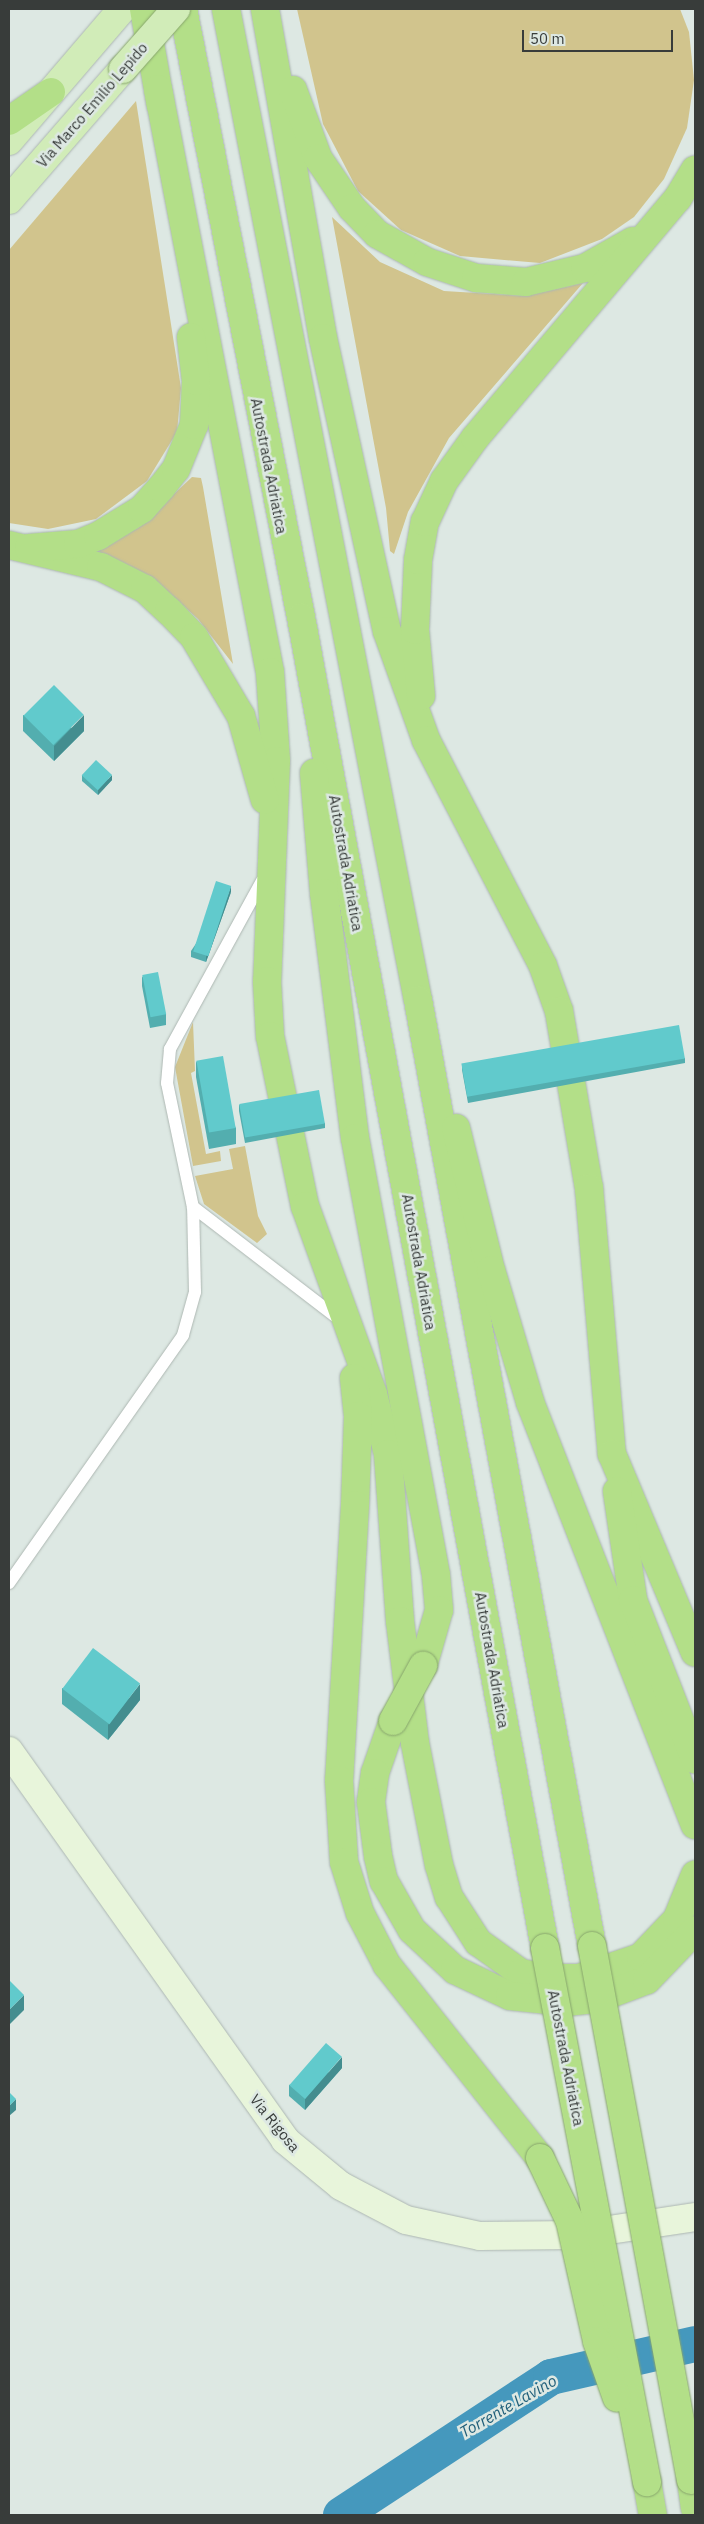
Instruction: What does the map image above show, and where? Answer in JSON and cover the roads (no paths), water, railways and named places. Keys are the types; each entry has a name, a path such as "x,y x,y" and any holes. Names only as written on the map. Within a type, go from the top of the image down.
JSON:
{"highway":[{"path":"144,9 158,89 257,587 276,751 274,846 267,981 283,1116 305,1206 349,1327 388,1454 400,1621 416,1743 439,1865 462,1920 485,1948 521,1973 580,1978 641,1958 660,1941 677,1919 695,1875"},
{"name":"Autostrada Adriatica","path":"183,9 302,617 545,1948 652,2515"},
{"path":"226,9 418,1000 695,2508"},
{"path":"265,9 356,500 387,631 426,740 543,966 559,1011 589,1188 612,1454 634,1600 695,1759"},
{"path":"275,9 296,102 318,158 362,220 411,253 476,278 526,282 585,268 655,226"},
{"path":"19,546 78,544 142,509 176,469 194,425 196,381 158,89"},
{"path":"9,121 51,92"},
{"path":"426,740 415,630 418,560 425,522 444,482 475,438 655,226 695,170"},
{"path":"19,546 121,576 145,590 194,637 242,716 274,846"},
{"path":"302,617 324,893 355,1138 436,1575 440,1610 423,1666 393,1721 374,1774 371,1802 378,1856 384,1881 412,1930 455,1970 510,1996 558,2001 597,1999 647,1980 667,1964 695,1930"},
{"path":"418,1000 530,1402 695,1825"},
{"path":"349,1327 358,1416 339,1780 344,1862 360,1913 387,1965 540,2158 570,2221 596,2341 647,2482"},
{"path":"612,1454 695,1652"}],"main road":[{"name":"Via Marco Emilio Lepido","path":"9,200 176,9"},
{"path":"9,141 115,17"},
{"name":"Via Rigosa","path":"9,1751 285,2140 341,2186 406,2220 480,2236 576,2235 695,2217"}],"lane":[{"path":"9,1583 183,1336 195,1292 193,1207 166,1066 180,1028 256,897 274,846"},
{"path":"193,1207 349,1327"}],"waterway":[{"name":"Torrente Lavino","path":"341,2515 551,2377 695,2344"}]}
